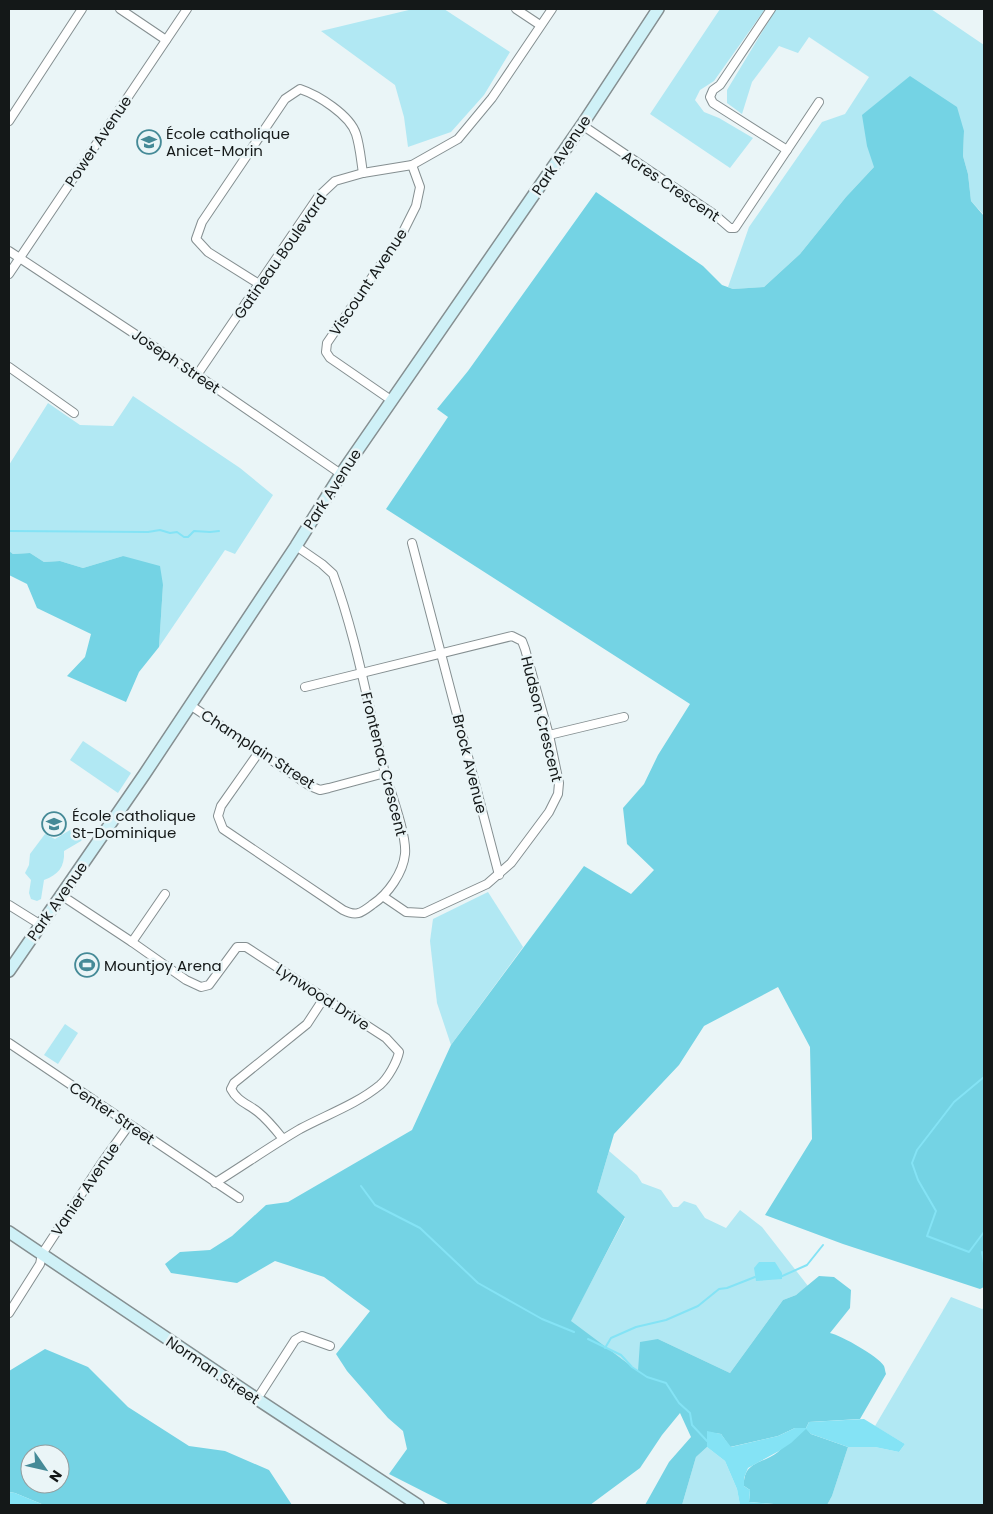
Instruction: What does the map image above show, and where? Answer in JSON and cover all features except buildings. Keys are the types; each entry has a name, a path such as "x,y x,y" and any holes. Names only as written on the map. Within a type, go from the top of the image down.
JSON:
{"street":[{"path":"9,121 82,9"},
{"path":"120,9 166,40"},
{"name":"Power Avenue","path":"9,274 187,9"},
{"path":"516,9 540,25"},
{"name":"Gatineau Boulevard","path":"197,375 318,197 335,181 363,173 412,165 458,139 492,98 552,9"},
{"name":"Park Avenue","path":"9,971 144,775 296,546 341,474 582,124 658,9"},
{"path":"771,9 710,97 712,103 787,150"},
{"path":"259,284 208,252 196,239 202,222 285,99 300,90 312,94 348,120 356,134 363,173"},
{"name":"Acres Crescent","path":"582,124 715,215 730,228 735,228 819,102"},
{"name":"Viscount Avenue","path":"391,400 330,358 326,352 327,343 403,232 416,206 420,188 412,165"},
{"name":"Joseph Street","path":"9,251 197,375 341,474"},
{"path":"9,367 74,413"},
{"name":"Brock Avenue","path":"412,543 499,874"},
{"name":"Frontenac Crescent","path":"259,752 221,806 218,816 223,829 343,910 352,914 363,912 384,897 402,867 405,854 404,841 385,773 362,674 333,574 296,546"},
{"name":"Hudson Crescent","path":"305,687 512,636 522,641 549,735 559,783 558,794 549,812 523,849 487,884 424,913 406,912 384,897"},
{"name":"Champlain Street","path":"190,705 310,786 320,790 385,773"},
{"path":"549,735 624,717"},
{"path":"132,942 165,894"},
{"name":"Lynwood Drive","path":"61,895 186,980 201,987 209,984 237,947 246,947 386,1038 399,1052 398,1058 382,1083 365,1097 325,1115 215,1182"},
{"path":"9,905 40,925"},
{"path":"283,1139 271,1123 257,1111 236,1098 231,1089 234,1083 307,1024 324,998"},
{"name":"Center Street","path":"9,1043 239,1198"},
{"name":"Vanier Avenue","path":"9,1313 40,1264 42,1254 129,1125"},
{"name":"Norman Street","path":"9,1232 418,1505"},
{"path":"257,1399 295,1340 302,1336 330,1346"}],"shaded area":[{"path":"413,9 444,9 510,52 484,95 451,132 408,147 404,117 395,85 321,31"},
{"path":"720,9 765,9 714,81 700,90 695,100 704,112 719,118 753,138 730,168 650,114"},
{"path":"776,9 931,9 984,45 984,215 971,201 968,174 963,156 964,131 874,167 846,197 800,254 764,287 733,289 728,287 749,227 822,122 845,114 869,77 809,37 798,53 779,46 752,82 742,114 727,103 727,90"},
{"path":"910,76 957,107 964,131 963,156 968,174 971,201 984,216 984,1287 980,1289 843,1244 765,1215 812,1139 810,1047 778,987 704,1026 679,1065 614,1134 597,1192 625,1217 571,1321 638,1371 640,1342 658,1339 730,1373 783,1300 796,1295 819,1276 834,1277 851,1290 850,1308 830,1333 851,1342 875,1357 884,1366 886,1374 860,1419 809,1422 806,1428 811,1434 848,1447 832,1496 827,1505 785,1505 749,1502 750,1490 744,1486 750,1467 778,1452 795,1428 778,1436 730,1447 721,1434 707,1432 707,1447 696,1457 682,1505 645,1505 669,1462 691,1437 680,1413 662,1435 640,1468 590,1505 450,1505 389,1474 407,1449 403,1431 388,1418 347,1371 336,1354 370,1311 324,1277 275,1261 237,1283 171,1273 165,1264 180,1252 210,1250 232,1236 266,1205 288,1202 412,1130 451,1045 584,866 631,894 654,870 627,844 623,808 644,784 658,755 690,704 386,509 448,417 437,409 468,371 596,192 703,266 722,285 733,289 764,287 800,254 846,197 874,167 867,146 862,115"},
{"path":"133,396 240,468 273,495 235,554 225,550 159,647 163,585 123,556 83,568 60,561 44,562 30,553 13,554 9,551 9,465 48,403 80,425 113,426"},
{"path":"9,551 13,554 30,553 44,562 60,561 83,568 123,556 160,566 163,585 159,647 139,672 126,702 67,676 85,657 91,634 37,608 27,584 9,575"},
{"path":"83,741 131,773 118,793 70,760"},
{"path":"75,827 81,828 84,837 81,841 64,851 60,870 44,880 41,899 37,901 31,899 29,893 31,880 25,873 29,865 30,854 45,834 55,839"},
{"path":"488,892 523,947 451,1045 437,1003 430,941 433,919"},
{"path":"65,1024 78,1033 58,1064 44,1055"},
{"path":"609,1151 637,1175 642,1183 661,1190 673,1207 678,1207 684,1201 696,1205 705,1218 726,1228 740,1210 762,1227 808,1286 796,1295 783,1300 730,1373 658,1339 639,1371 570,1322 625,1218 597,1192"},
{"path":"759,1262 775,1262 782,1273 782,1279 756,1281 754,1268"},
{"path":"951,1297 982,1309 984,1308 984,1505 827,1505 832,1496 848,1447 875,1447 899,1452 905,1444 875,1426"},
{"path":"45,1349 88,1367 128,1407 189,1446 225,1451 269,1470 292,1505 44,1505 9,1492 9,1371"},
{"path":"864,1419 905,1444 899,1452 875,1447 848,1447 811,1434 806,1429 791,1443 748,1468 744,1478 744,1486 750,1490 749,1502 785,1505 740,1505 737,1489 725,1461 707,1447 707,1431 721,1434 731,1447 778,1436 795,1428 806,1428 809,1422"},
{"path":"707,1447 725,1461 737,1489 740,1505 682,1505 696,1457"},
{"path":"9,1492 15,1493 44,1505 9,1505"}],"waterway":[{"path":"9,531 148,532 160,530 170,533 177,532 184,537 188,537 194,531 219,531"},
{"path":"984,1077 954,1102 917,1150 912,1163 918,1180 936,1211 927,1236 969,1252 984,1232"},
{"path":"361,1186 375,1205 420,1228 478,1283 542,1319 574,1332"},
{"path":"780,1277 807,1265 823,1245"},
{"path":"982,1252 984,1263"},
{"path":"605,1348 611,1338 636,1327 666,1320 698,1306 719,1289 727,1288 755,1277"},
{"path":"588,1339 621,1355 632,1367 647,1377 666,1383 679,1403 690,1413 692,1425 707,1441"}],"place":[{"name":"École catholique Anicet-Morin","path":"149,142"},
{"name":"École catholique St-Dominique","path":"54,824"},
{"name":"Mountjoy Arena","path":"87,965"}]}
